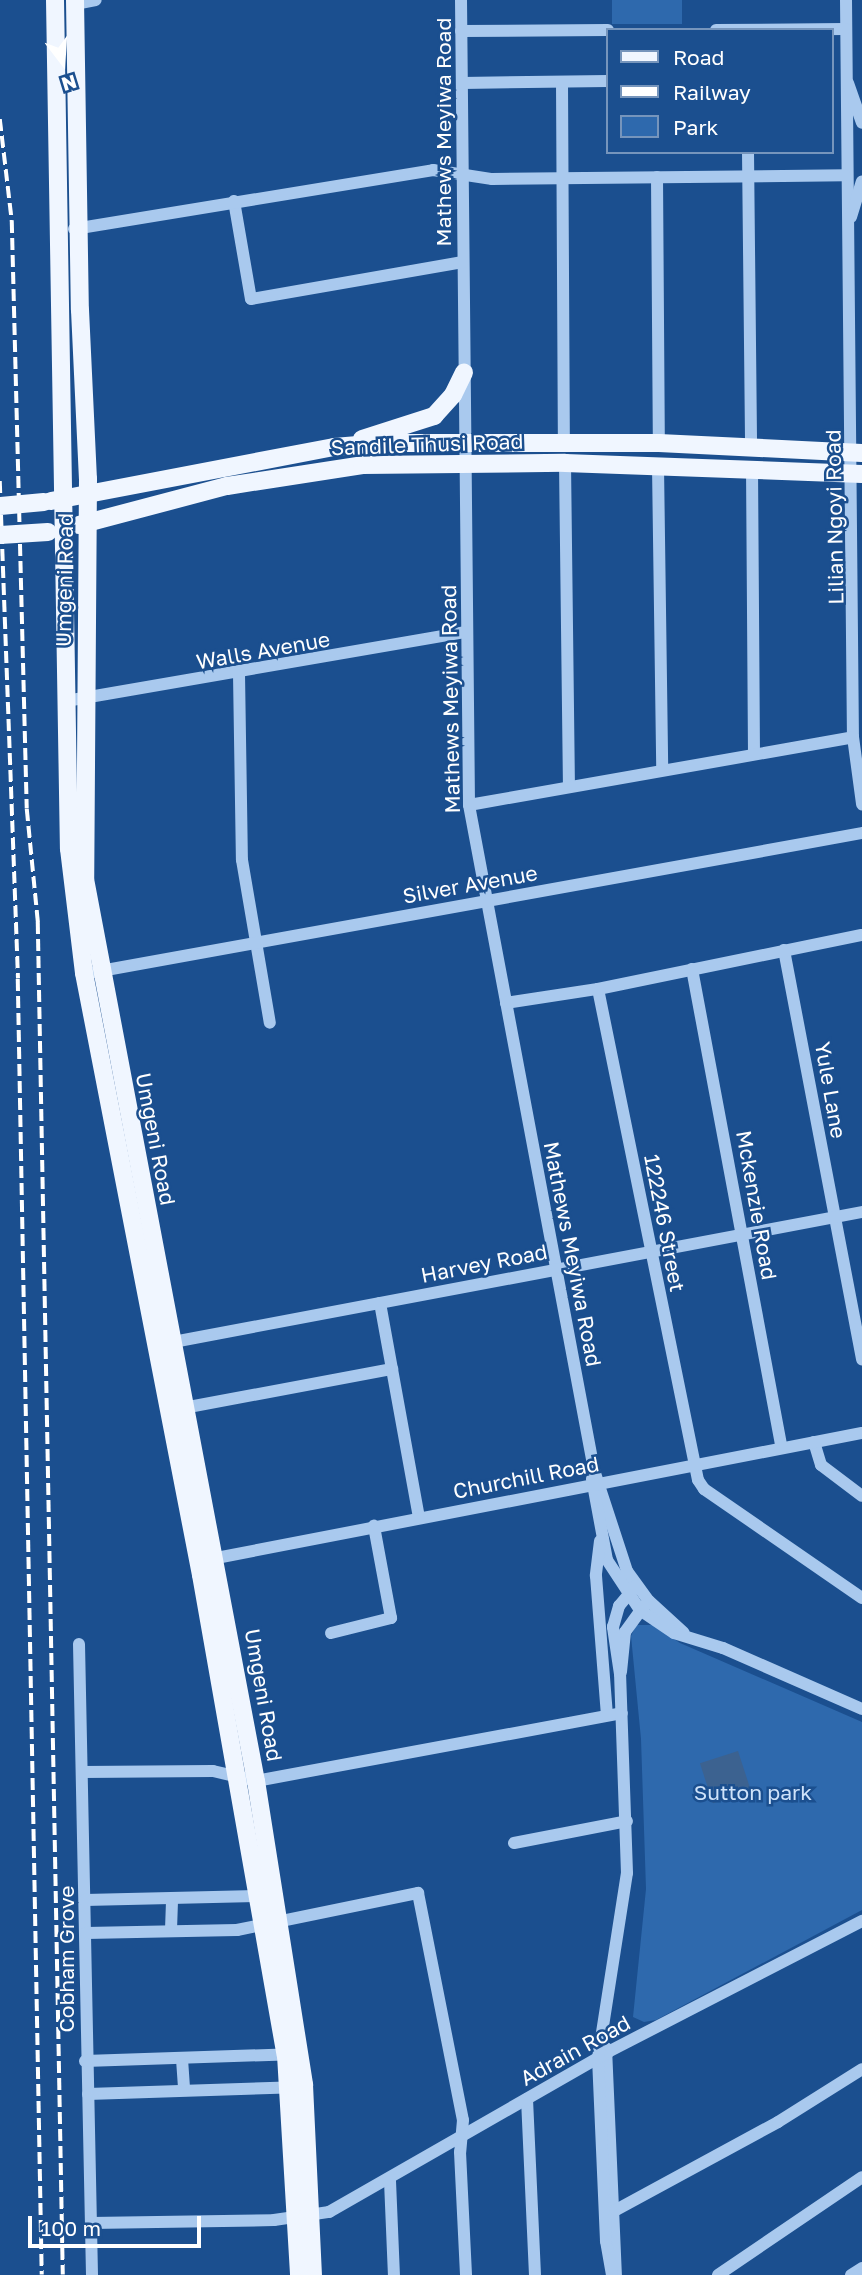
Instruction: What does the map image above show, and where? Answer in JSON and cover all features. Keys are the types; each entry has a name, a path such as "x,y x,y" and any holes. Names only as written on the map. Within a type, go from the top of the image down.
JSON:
{"main road":[{"name":"Umgeni Road","path":"55,0 88,494 74,701 69,849 164,1344 185,1408 216,1558 223,1655 238,1780 266,1896"},
{"name":"Umgeni Road","path":"74,701 53,500 70,230 75,2"},
{"path":"346,446 434,416 453,395 464,372"},
{"name":"Sandile Thusi Road","path":"0,506 88,494 346,446 659,443 857,453"},
{"name":"Sandile Thusi Road","path":"0,535 55,530 294,474 362,465 565,463 752,467 858,473"},
{"name":"Umgeni Road","path":"164,1344 167,1411 198,1561 256,1781 266,1896 297,2086 302,2217 299,2275"},
{"name":"Umgeni Road","path":"302,2217 313,2275"}],"street":[{"path":"75,2 96,0"},
{"name":"Mathews Meyiwa Road","path":"461,0 464,372 468,462 469,805 594,1470 600,1538 631,1590"},
{"name":"Lilian Ngoyi Road","path":"846,0 840,75 858,473 858,604 853,737 862,804"},
{"path":"834,29 845,29"},
{"path":"461,31 606,30"},
{"path":"840,75 862,123"},
{"path":"462,83 606,81"},
{"path":"562,82 564,444"},
{"path":"748,154 751,446"},
{"path":"70,230 433,170 462,175 563,178 845,175"},
{"path":"657,177 659,443"},
{"name":"Lilian Ngoyi Road","path":"848,233 862,182"},
{"path":"234,201 251,299 463,262"},
{"path":"848,233 862,237"},
{"path":"565,463 569,787"},
{"path":"658,466 662,770"},
{"path":"752,467 754,754"},
{"name":"Walls Avenue","path":"74,701 467,632"},
{"path":"239,674 242,860 270,1023"},
{"path":"469,805 853,737"},
{"name":"Silver Avenue","path":"92,972 862,833"},
{"path":"506,1003 598,989 862,935"},
{"name":"Yule Lane","path":"784,950 862,1360"},
{"name":"Mckenzie Road","path":"692,969 782,1448"},
{"name":"122246 Street","path":"598,989 652,1249 692,1465"},
{"name":"Harvey Road","path":"164,1344 652,1249 862,1212"},
{"path":"380,1303 419,1517"},
{"path":"167,1411 392,1369"},
{"name":"Churchill Road","path":"198,1561 862,1433"},
{"path":"814,1442 821,1465 862,1496"},
{"path":"692,1465 704,1489 862,1598"},
{"name":"Mathews Meyiwa Road","path":"596,1484 631,1590"},
{"path":"331,1633 391,1618 374,1525"},
{"path":"600,1538 596,1576 607,1715"},
{"path":"610,2271 615,2210 602,2038 627,1873 622,1713 614,1615 631,1590 644,1605 684,1633 862,1709"},
{"path":"620,1674 625,1632 644,1605"},
{"name":"Cobham Grove","path":"79,1644 86,1933 85,2061 92,2275"},
{"path":"82,1772 213,1771 238,1780 256,1781 622,1713"},
{"path":"514,1843 627,1821"},
{"path":"86,1933 237,1930 418,1893 463,2120 466,2275"},
{"path":"85,1900 266,1896"},
{"path":"172,1899 172,1930"},
{"name":"Adrain Road","path":"91,2223 302,2217 349,2204 603,2055 862,1921"},
{"path":"85,2061 293,2054"},
{"path":"603,2055 610,2271"},
{"path":"182,2059 184,2090"},
{"path":"615,2210 778,2122 862,2069"},
{"path":"88,2094 297,2086"},
{"path":"527,2099 535,2275"},
{"path":"719,2275 862,2177"},
{"path":"390,2181 394,2275"},
{"path":"851,2275 862,2268"}],"green space":[{"path":"612,0 682,0 682,24 612,24"},
{"name":"Sutton park","path":"636,1625 653,1625 680,1643 862,1722 862,1910 656,2020 644,2022 633,2017 646,1889 641,1739 631,1636"}],"shaded area":[{"path":"738,1751 751,1791 713,1803 700,1763"}],"railway":[{"path":"0,119 12,221 27,809 38,922 63,2275"},
{"path":"0,481 18,979 42,2275"}]}
